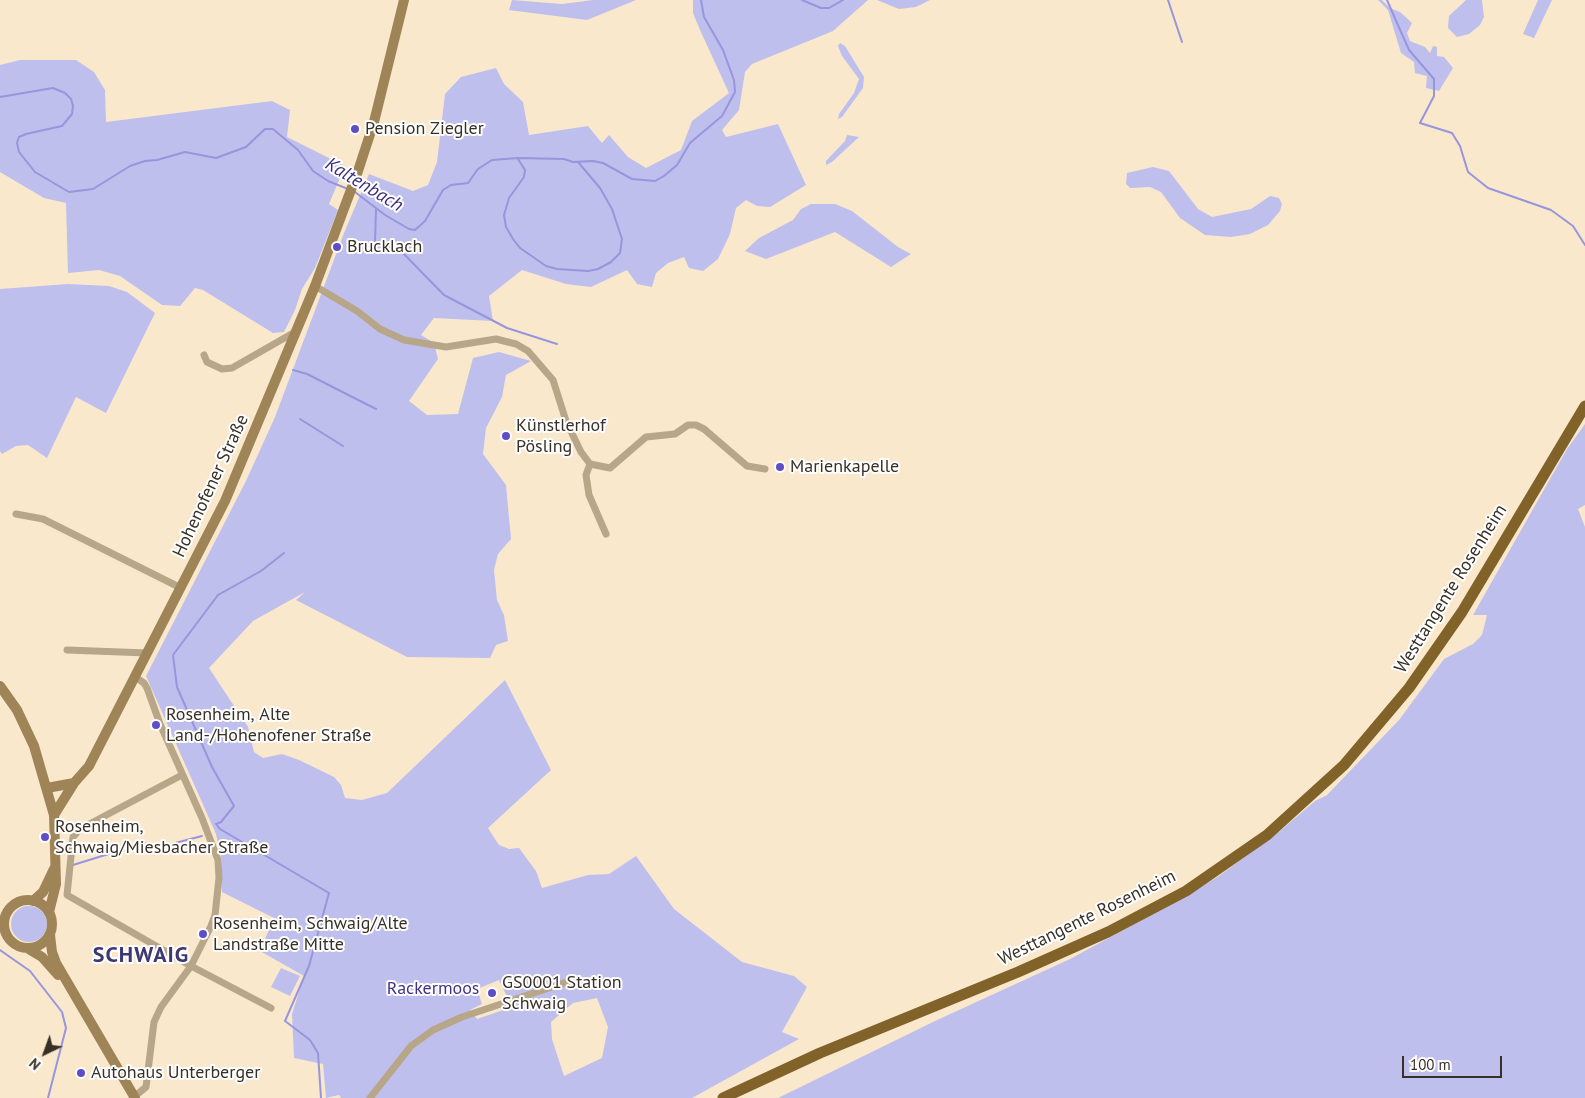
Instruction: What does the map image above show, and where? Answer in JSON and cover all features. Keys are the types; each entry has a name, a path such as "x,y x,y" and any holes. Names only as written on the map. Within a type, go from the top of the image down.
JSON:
{"highway":[{"name":"Westtangente Rosenheim","path":"723,1098 820,1053 1018,972 1108,932 1186,891 1267,835 1344,765 1409,688 1462,612 1585,406"}],"main road":[{"name":"Hohenofener Straße","path":"54,815 74,783 89,766 225,502 297,331 358,171 374,122 404,0"},
{"path":"0,686 20,717 34,746 54,815 56,884 49,912"},
{"path":"47,788 74,783"},
{"path":"33,901 49,882 55,866"},
{"path":"71,991 42,957 27,948 18,946 3,931 5,911 16,904 33,901 39,903 49,912 52,919 50,935 52,952 71,991 134,1098"},
{"path":"27,948 36,947 50,935"}],"street":[{"path":"315,286 357,311 380,329 404,340 446,347 496,339 516,344 528,351 553,380 566,422 581,452 590,464 610,468 646,438 675,434 688,425 696,425 704,429 747,466 765,469"},
{"path":"204,355 207,362 222,369 232,368 297,331"},
{"path":"590,464 586,475 589,495 606,534"},
{"path":"16,514 43,519 181,588"},
{"path":"67,650 148,653"},
{"path":"134,1098 146,1087 154,1022 161,1007 191,966 214,915 220,878 218,860 213,844 182,775 147,688 136,677"},
{"path":"182,775 80,829 73,837 67,895 191,966 271,1008"},
{"path":"370,1098 410,1046 433,1030 462,1017 573,980"}],"green space":[{"path":"512,0 562,4 593,0 636,0 587,20 509,10"},
{"name":"Rackermoos","path":"693,0 868,0 833,31 752,64 745,72 739,110 722,130 726,137 778,124 806,185 770,207 757,206 746,200 736,208 730,234 718,259 703,271 689,268 684,257 668,263 656,273 652,287 637,284 627,270 591,287 566,284 522,270 489,296 493,321 434,318 421,335 434,343 438,359 409,401 427,415 458,414 473,358 499,352 531,361 506,375 502,397 486,428 483,454 506,485 511,539 498,554 494,570 497,600 504,615 508,641 496,645 490,658 407,657 296,600 305,592 253,621 209,668 248,727 254,752 263,758 282,754 299,760 334,777 341,785 345,798 362,800 387,793 505,680 551,770 488,828 499,845 509,849 519,848 536,871 542,888 588,875 609,874 636,856 674,909 742,962 794,976 807,987 782,1032 799,1039 692,1098 341,1098 339,1095 326,1098 323,1064 294,1058 292,1014 304,976 260,951 274,918 222,892 222,862 216,834 146,676 246,481 275,417 344,233 369,174 413,191 428,185 437,162 445,94 461,77 496,68 504,84 523,102 529,135 588,126 602,143 609,135 628,157 646,168 681,150 692,121 729,93 693,13","holes":["499,980 512,1007 477,1019 470,1010 482,1004 477,989","597,998 608,1027 602,1058 564,1076 552,1039 551,1022 573,1003"]},
{"path":"877,0 930,0 916,7 899,9"},
{"path":"1378,0 1382,0 1390,8 1400,12 1412,23 1407,33 1410,41 1425,47 1430,53 1433,46 1437,47 1437,56 1444,57 1453,68 1439,91 1426,88 1427,76 1415,73 1414,62 1401,53 1388,10"},
{"path":"1466,0 1482,0 1484,17 1480,25 1469,34 1457,37 1448,28 1449,16"},
{"path":"1538,0 1552,0 1534,38 1523,34"},
{"path":"840,43 845,46 864,77 863,88 842,117 838,119 839,114 854,93 859,79 842,56 838,46"},
{"path":"20,60 76,60 94,72 105,90 106,122 272,101 290,110 287,137 345,166 329,204 338,210 315,268 302,289 295,310 284,332 273,333 203,290 195,288 180,306 162,305 120,276 99,270 68,273 66,203 44,198 0,172 0,65"},
{"path":"847,135 859,137 832,162 826,165 826,161 845,141"},
{"path":"1153,167 1169,171 1198,209 1212,217 1251,209 1270,196 1279,198 1282,204 1280,211 1268,225 1250,234 1231,237 1205,235 1180,218 1161,192 1150,187 1130,188 1126,184 1127,173"},
{"path":"811,204 835,204 852,211 898,247 911,254 891,267 835,232 766,259 745,251 759,238 793,220 801,209"},
{"path":"68,284 109,286 127,292 155,313 106,413 76,397 47,458 28,445 16,446 2,454 0,451 0,289"},
{"path":"1585,424 1585,505 1578,509 1585,527 1585,1098 778,1098 935,1021 1070,959 1177,901 1219,876 1280,831 1315,801 1327,795 1399,720 1444,659 1473,644 1482,635 1487,615 1473,615 1567,449"},
{"path":"29,906 36,907 42,911 46,917 46,931 42,937 36,941 29,942 22,941 16,937 12,931 11,924 12,917 16,911 22,907"},
{"path":"281,968 300,976 290,996 271,987"}],"waterway":[{"name":"Kaltenbach","path":"355,192 385,215 409,229 415,230 425,221 443,190 451,185 468,183 478,169 492,160 518,158 564,159 573,162 593,161 603,163 632,179 655,181 677,165 690,143 722,116 735,92 734,80 723,50 704,17 701,0"},
{"name":"Kaltenbach","path":"802,0 821,8 829,8 843,0"},
{"path":"1168,0 1182,42"},
{"path":"1387,0 1409,50 1434,79 1434,96 1420,123 1452,133 1460,146 1468,172 1488,188 1551,210 1573,226 1585,245"},
{"name":"Kaltenbach","path":"0,97 53,88 65,93 71,99 73,106 72,114 62,126 26,134 19,137 17,143 19,152 35,172 69,192 93,189 130,166 145,161 157,160 185,152 216,158 246,147 265,129 273,129 298,150 313,171 328,181 348,189"},
{"name":"Kaltenbach","path":"518,159 525,170 524,177 509,198 504,215 506,227 513,239 520,248 546,266 557,269 588,271 598,269 611,262 620,253 622,239 612,209 600,188 578,162"},
{"path":"376,209 375,242 402,252 444,295 507,328 557,344"},
{"path":"293,370 307,374 376,409"},
{"path":"300,419 343,446"},
{"path":"284,553 261,571 218,595 173,655 177,687 212,767 234,806 221,822 216,824 220,829 329,893 309,966 285,1021 310,1040 318,1053 321,1098"},
{"path":"73,865 144,843 156,848 202,836"},
{"path":"0,950 30,971 62,1012 66,1028 48,1098"}],"place":[{"name":"Pension Ziegler","path":"355,129"},
{"name":"Brucklach","path":"337,247"},
{"name":"Künstlerhof Pösling","path":"506,436"},
{"name":"Marienkapelle","path":"780,467"},
{"name":"Rosenheim, Alte Land-/Hohenofener Straße","path":"156,725"},
{"name":"Rosenheim, Schwaig/Miesbacher Straße","path":"45,837"},
{"name":"Rosenheim, Schwaig/Alte Landstraße Mitte","path":"203,934"},
{"name":"GS0001 Station Schwaig","path":"492,993"},
{"name":"Autohaus Unterberger","path":"81,1073"}],"district":[{"name":"SCHWAIG","path":"141,956"}]}
